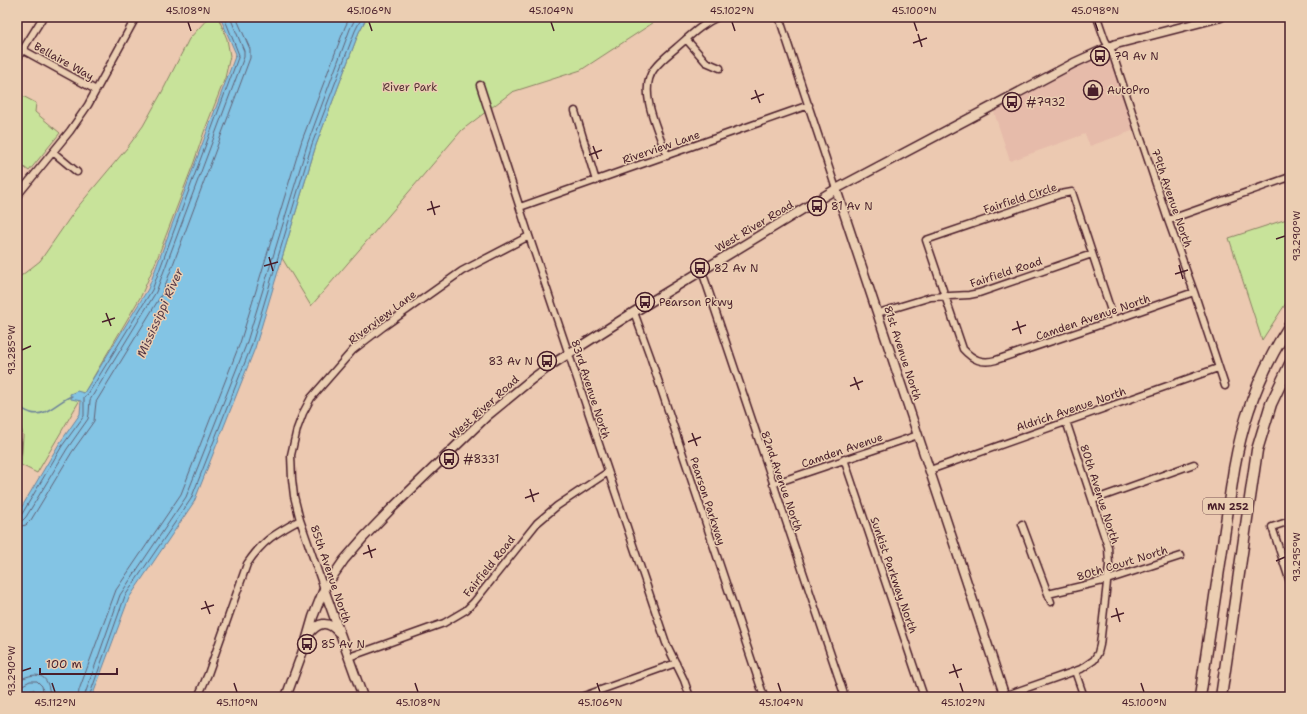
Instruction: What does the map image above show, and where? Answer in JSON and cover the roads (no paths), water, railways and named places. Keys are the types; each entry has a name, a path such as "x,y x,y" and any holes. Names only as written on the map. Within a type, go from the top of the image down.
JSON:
{"highway":[{"name":"MN 252","path":"1200,697 1240,436 1259,381 1273,353 1290,325"},
{"name":"MN 252","path":"1221,697 1258,450 1271,404 1290,364"}],"street":[{"path":"17,59 43,17"},
{"path":"17,196 78,119 96,90 136,17"},
{"path":"667,156 649,104 646,77 660,62 699,28 718,17"},
{"name":"81st Avenue North","path":"779,17 930,470 1003,697"},
{"name":"79th Avenue North","path":"1097,17 1105,40 1112,52 1225,386"},
{"name":"West River Road","path":"286,697 324,589 352,551 391,509 500,404 532,379 634,312 836,189 1074,63 1109,46 1221,17"},
{"path":"686,39 706,62 720,68"},
{"name":"Bellaire Way","path":"23,50 96,90"},
{"name":"83rd Avenue North","path":"480,85 568,354 666,643 690,697"},
{"name":"Riverview Lane","path":"520,207 809,105"},
{"path":"575,111 596,181"},
{"path":"53,152 77,172"},
{"path":"1168,220 1290,177"},
{"name":"Fairfield Circle","path":"945,296 926,240 1061,194 1072,192 1114,320"},
{"name":"Riverview Lane","path":"291,455 297,429 311,398 353,350 462,271 529,236"},
{"name":"Fairfield Road","path":"878,313 926,298 979,293 1092,254"},
{"name":"82nd Avenue North","path":"701,272 704,277 845,697"},
{"name":"Camden Avenue North","path":"945,296 963,350 974,359 981,362 989,362 1194,292"},
{"name":"Pearson Parkway","path":"634,312 764,697"},
{"name":"Aldrich Avenue North","path":"930,470 1218,368"},
{"name":"80th Avenue North","path":"1066,421 1108,547 1109,565 1098,653 1094,660 1088,665 1075,671"},
{"name":"Camden Avenue","path":"773,484 918,435"},
{"path":"17,441 17,452"},
{"name":"85th Avenue North","path":"291,455 291,472 294,496 300,520 363,697"},
{"name":"Sunkist Parkway North","path":"844,459 924,697"},
{"path":"1093,500 1194,464"},
{"name":"Fairfield Road","path":"349,657 444,623 466,610 537,523 557,506 608,472"},
{"path":"198,697 208,674 247,564 263,543 274,534 300,520"},
{"path":"1290,521 1272,527 1290,582"},
{"path":"1022,524 1051,602"},
{"name":"80th Court North","path":"1048,594 1107,580 1181,556"},
{"path":"308,636 316,626 324,624 333,627 340,635"},
{"path":"581,697 676,663"},
{"path":"1003,697 1075,671 1084,697"}],"water":[{"name":"Mississippi River","path":"220,17 367,17 359,32 316,145 255,348 194,502 129,598 92,697 35,697 34,689 17,697 17,515 59,444 80,414 81,401 71,399 70,394 77,391 84,393 148,289 236,54"}],"waterway":[{"path":"19,407 31,413 42,413 72,396"}],"place":[{"name":"79 Av N","path":"1100,56"},
{"name":"AutoPro","path":"1093,90"},
{"name":"#7932","path":"1012,102"},
{"name":"81 Av N","path":"817,206"},
{"name":"82 Av N","path":"700,268"},
{"name":"Pearson Pkwy","path":"645,302"},
{"name":"83 Av N","path":"547,361"},
{"name":"#8331","path":"449,459"},
{"name":"85 Av N","path":"307,644"}],"park label":[{"name":"River Park","path":"410,87"}]}
